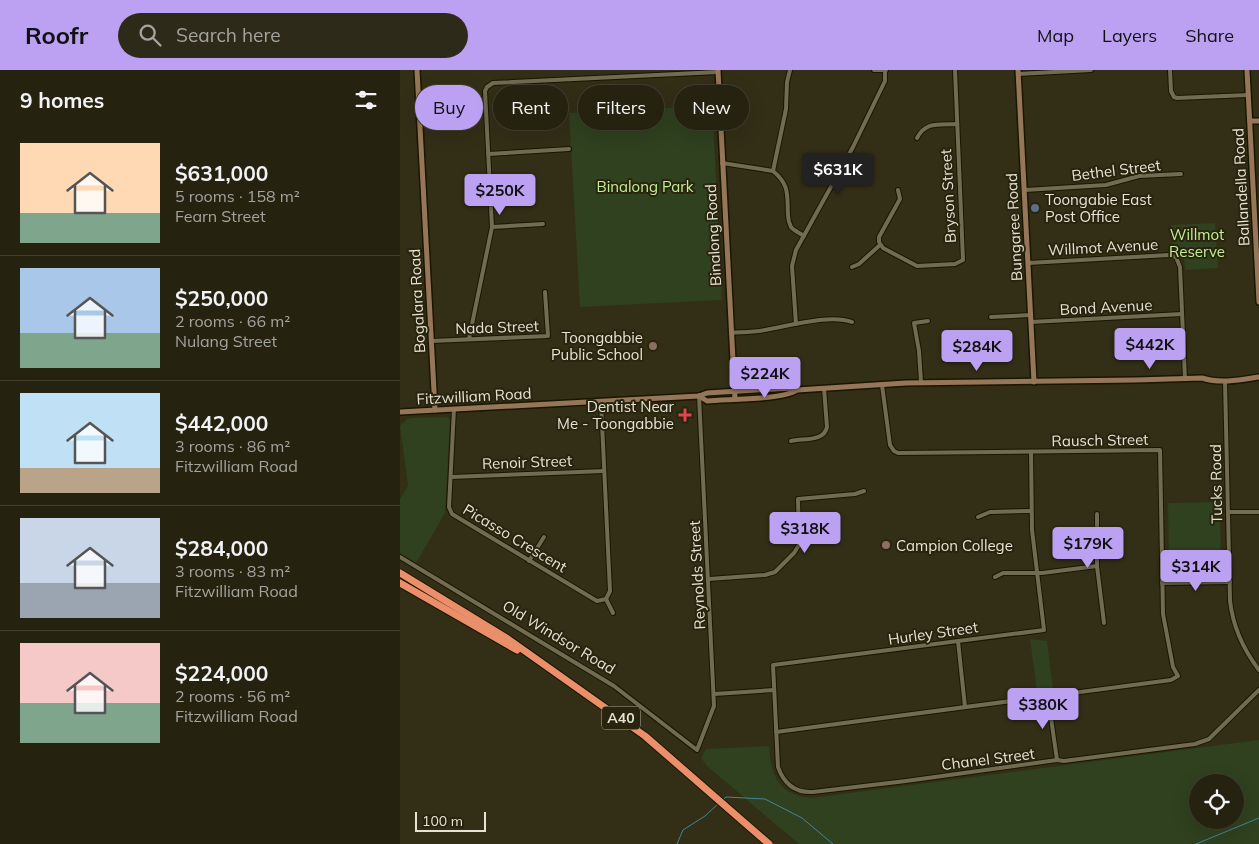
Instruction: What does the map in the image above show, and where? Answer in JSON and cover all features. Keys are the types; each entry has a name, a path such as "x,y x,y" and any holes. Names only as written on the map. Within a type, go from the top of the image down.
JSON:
{"highway":[{"name":"Old Windsor Road","path":"400,574 508,639 645,736 769,844"},
{"name":"Old Windsor Road","path":"400,583 494,638 533,658"}],"street":[{"name":"Bogalara Road","path":"417,70 435,410"},
{"path":"773,172 786,109 787,82 790,70"},
{"path":"796,324 792,266 796,250 853,147 885,81 886,70 874,70"},
{"name":"Bryson Street","path":"880,245 917,266 956,264 963,260 955,70"},
{"path":"1018,72 1091,70"},
{"path":"1170,70 1172,94 1177,98 1248,95"},
{"name":"Ballandella Road","path":"1247,70 1259,302"},
{"path":"469,339 492,228 485,91 487,87 493,83 718,71"},
{"name":"Binalong Road","path":"718,71 735,399"},
{"name":"Bungaree Road","path":"1018,72 1034,382"},
{"path":"1250,121 1259,121"},
{"path":"917,138 921,130 927,126 957,124"},
{"path":"488,154 569,149"},
{"path":"722,163 773,172 786,186 788,221 791,226 804,236"},
{"name":"Bethel Street","path":"1024,190 1106,185 1139,176 1181,174"},
{"path":"852,267 859,264 880,245 880,237 900,199 898,190"},
{"path":"492,228 543,224"},
{"name":"Willmot Avenue","path":"1028,263 1176,257 1180,266 1185,379"},
{"name":"Nada Street","path":"431,341 548,336 545,292"},
{"name":"Bond Avenue","path":"1031,322 1182,314"},
{"path":"991,317 1031,315"},
{"path":"731,333 768,330 796,324 845,320 852,322"},
{"path":"921,382 919,351 914,323 928,321"},
{"name":"Fitzwilliam Road","path":"400,412 700,396 707,393 734,391 791,388 798,390 921,382 1034,382 1202,378 1211,381 1225,381 1259,377"},
{"name":"Tucks Road","path":"1225,381 1232,615 1246,650 1259,670"},
{"name":"Rausch Street","path":"776,732 1171,680 1178,676 1173,667 1164,622 1160,450 1031,452 894,451 890,445 882,385"},
{"path":"791,441 824,436 828,427 824,388"},
{"name":"Fitzwilliam Road","path":"700,396 707,400 735,399 792,394 798,390"},
{"name":"Reynolds Street","path":"697,750 714,706 700,396"},
{"path":"601,402 610,590 606,599 613,613"},
{"name":"Picasso Crescent","path":"454,409 449,506 452,514 597,601 606,599"},
{"name":"Hurley Street","path":"790,786 782,777 778,767 773,665 1044,630 1036,572 1031,511 1031,452"},
{"name":"Renoir Street","path":"451,477 604,471"},
{"path":"709,579 765,575 775,572 794,553 799,545 798,498 854,494 864,491"},
{"path":"978,517 990,512 1031,511"},
{"path":"1228,512 1259,512"},
{"path":"1097,514 1097,566 1104,623"},
{"path":"529,561 544,536"},
{"name":"Old Windsor Road","path":"400,557 614,686 697,750"},
{"path":"995,578 1003,573 1097,566"},
{"path":"1162,583 1230,582"},
{"path":"958,641 965,707"},
{"path":"714,694 774,690"},
{"name":"Chanel Street","path":"790,786 802,792 813,792 906,782 1057,760 1073,760 1201,742 1214,734 1259,690"},
{"path":"1048,697 1057,760"}],"green space":[{"name":"Binalong Park","path":"664,108 674,108 674,130 714,130 722,300 580,307 569,113 578,113 578,130 664,130"},
{"name":"Willmot Reserve","path":"1215,223 1218,268 1185,270 1183,257 1173,250 1171,225"},
{"path":"447,417 450,420 445,513 416,563 400,553 400,499 408,486 400,426 407,419 412,418"},
{"path":"1220,502 1221,572 1217,574 1172,575 1169,571 1168,503"},
{"path":"1030,639 1047,641 1053,689 1037,691"},
{"path":"1259,740 1259,844 799,844 707,766 701,758 706,749 769,746 774,775 778,782 784,788 800,796 811,798"}],"waterway":[{"path":"724,799 726,797 765,799 802,818 833,844"},
{"path":"677,844 683,830 705,816 719,803"},
{"path":"1196,844 1259,818"}],"place":[{"name":"Toongabie East Post Office","path":"1035,208"},
{"name":"Toongabbie Public School","path":"653,346"},
{"name":"Dentist Near Me - Toongabbie","path":"685,415"},
{"name":"Campion College","path":"886,545"}]}
